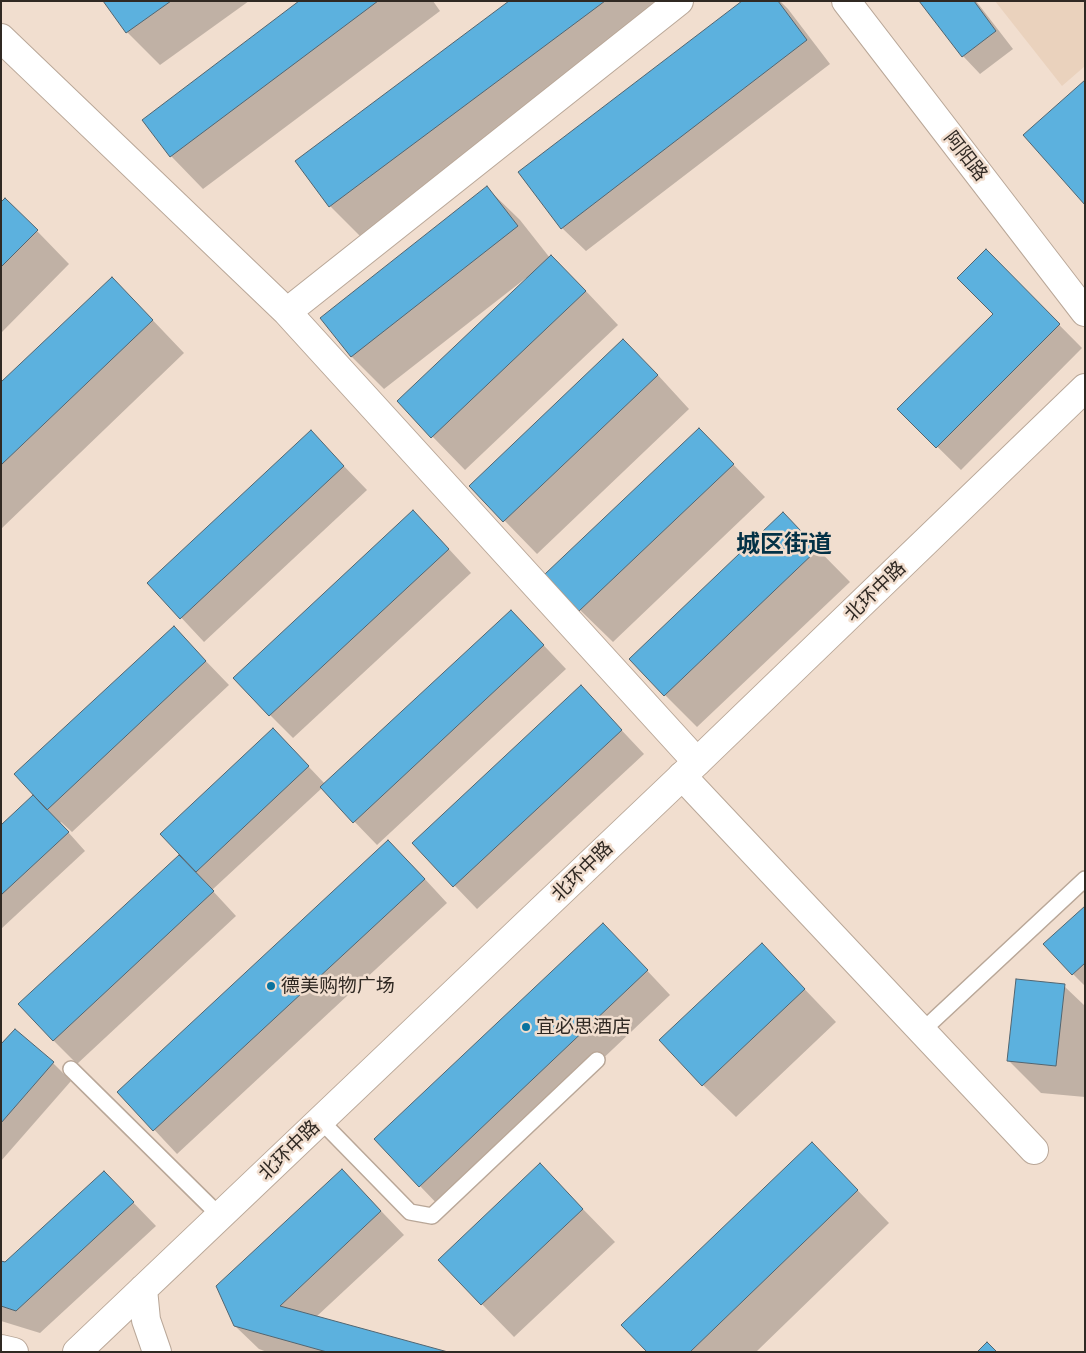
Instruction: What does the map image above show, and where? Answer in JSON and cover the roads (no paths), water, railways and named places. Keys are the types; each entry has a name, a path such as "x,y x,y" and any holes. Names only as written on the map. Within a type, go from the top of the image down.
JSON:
{"street":[{"path":"287,312 679,1"},
{"name":"阿阳路","path":"846,1 1085,312"},
{"path":"1,38 287,312 922,1031 1034,1150"},
{"name":"北环中路","path":"77,1352 690,769 1085,388"},
{"path":"143,1289 146,1320 157,1352"},
{"path":"1,1349 14,1352"}],"lane":[{"path":"922,1031 1085,879"},
{"path":"320,1120 410,1212 432,1216 597,1060"},
{"path":"71,1069 220,1216"}],"place":[{"name":"德美购物广场","path":"271,986"},
{"name":"宜必思酒店","path":"526,1027"}],"district":[{"name":"城区街道","path":"784,544"}]}
